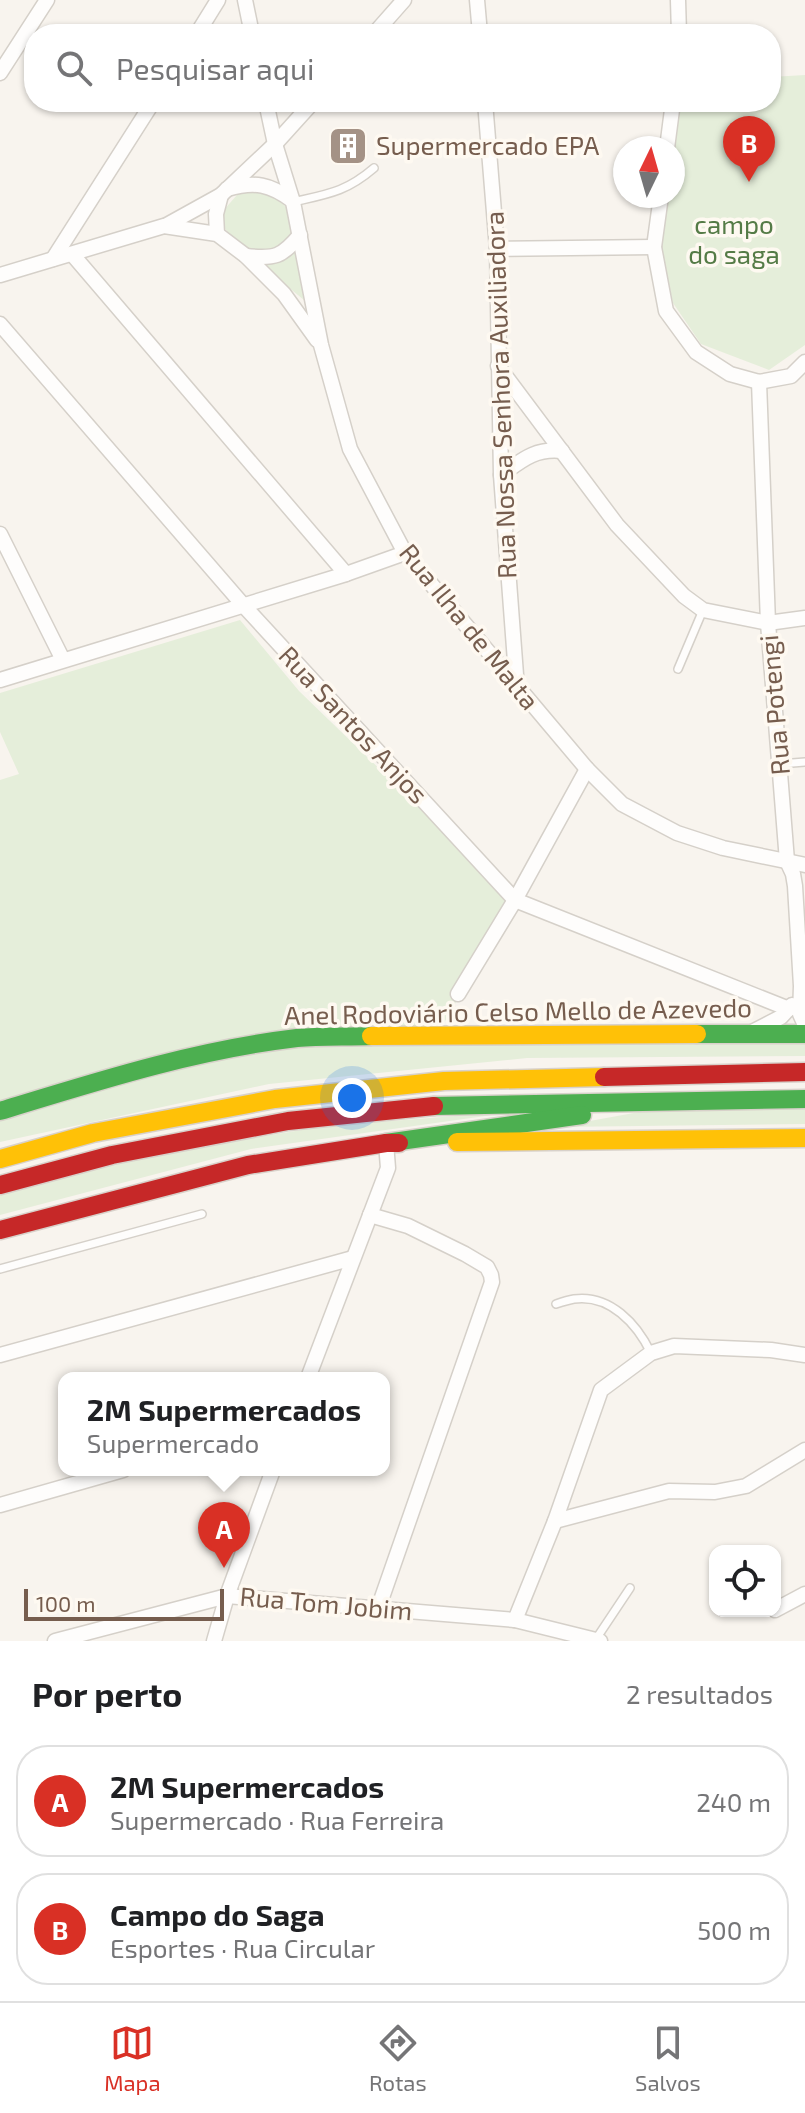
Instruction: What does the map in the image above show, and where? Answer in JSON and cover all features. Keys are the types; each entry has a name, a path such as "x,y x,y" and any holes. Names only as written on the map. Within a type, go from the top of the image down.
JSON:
{"main road":[{"name":"Anel Rodoviário Celso Mello de Azevedo","path":"0,1111 135,1070 299,1038 805,1034"},
{"path":"0,1159 93,1133 275,1099 321,1094 444,1081 805,1072"},
{"path":"0,1185 112,1155 288,1121 449,1104 805,1099"},
{"path":"0,1230 248,1165 676,1101"},
{"path":"386,1143 805,1138"}],"street":[{"path":"32,24 47,0"},
{"path":"203,24 218,0"},
{"path":"245,0 250,24"},
{"path":"477,0 479,24"},
{"path":"663,0 679,4"},
{"path":"382,24 399,2"},
{"path":"0,73 24,36"},
{"path":"53,259 147,112"},
{"name":"Rua Ilha de Malta","path":"268,112 293,202 321,345 350,449 405,553 587,769 622,804 677,833 723,848 805,865"},
{"path":"217,234 216,214 224,192 304,112"},
{"name":"Rua Nossa Senhora Auxiliadora","path":"486,112 497,249 501,475 517,688"},
{"path":"669,136 672,112"},
{"path":"0,275 164,226 240,185 260,184 280,192 293,202"},
{"path":"659,208 654,247 666,311 696,352 730,374 759,382 791,376 805,362"},
{"path":"164,226 217,234 246,256 284,294 321,345"},
{"path":"246,256 268,258 288,250 300,235"},
{"path":"497,249 654,247"},
{"path":"72,254 346,574"},
{"name":"Rua Santos Anjos","path":"0,324 244,606 515,900 789,1009"},
{"path":"498,366 617,525 684,596 703,610 768,623 805,618"},
{"name":"Rua Potengi","path":"759,382 768,623 787,861 795,886 800,1014 805,1025"},
{"path":"501,475 525,457 540,451 562,451"},
{"path":"0,534 63,660"},
{"path":"0,680 405,553"},
{"path":"458,994 515,900 587,769"},
{"path":"748,1034 768,1025 789,1009 801,986"},
{"path":"310,1372 388,1168 386,1143"},
{"path":"370,1215 408,1226 465,1254 487,1267 492,1282 378,1609"},
{"path":"0,1355 353,1258"},
{"path":"515,1620 555,1521 601,1390 651,1353 674,1346 771,1350 805,1355"},
{"path":"555,1521 669,1491 715,1492 746,1486 805,1450"},
{"path":"0,1505 102,1476"},
{"path":"214,1641 271,1476"},
{"path":"781,1607 805,1594"},
{"name":"Rua Tom Jobim","path":"55,1641 227,1596 515,1620 598,1640"}],"lane":[{"path":"293,202 345,189 374,168"},
{"path":"678,669 703,610"},
{"path":"780,764 805,762"},
{"path":"0,1269 202,1214"},
{"path":"556,1304 574,1299 592,1299 612,1306 640,1332 651,1353"},
{"path":"598,1640 630,1588"}],"green space":[{"name":"campo do saga","path":"805,75 805,345 769,370 701,344 673,303 661,247 666,208 685,208 685,136 676,136 679,112 781,112 781,76"},
{"path":"252,188 275,194 290,212 296,235 272,253 252,253 237,245 224,227 222,212 237,195"},
{"path":"297,245 304,300 260,264"},
{"path":"240,620 299,691 515,900 437,1035 805,1040 805,1056 527,1058 269,1084 0,1142 0,1120 118,1083 289,1045 220,1051 0,1111 0,780 19,774 0,732 0,693"},
{"path":"805,1105 805,1124 557,1127 661,1108"},
{"path":"521,1111 251,1149 0,1215 0,1192 153,1154 326,1126"}],"traffic: fast":[{"path":"697,1034 805,1034"},
{"path":"0,1111 221,1050 297,1038 371,1036"},
{"path":"434,1106 805,1099"},
{"path":"386,1143 582,1115"}],"traffic: slow":[{"path":"371,1036 697,1034"},
{"path":"0,1159 93,1133 275,1099 444,1081 604,1077"},
{"path":"457,1142 805,1138"}],"traffic: jam":[{"path":"604,1077 805,1072"},
{"path":"0,1185 112,1155 288,1121 434,1106"},
{"path":"0,1230 248,1165 399,1143"}],"place":[{"name":"Supermercado EPA","path":"348,146"},
{"name":"Campo do Saga","path":"749,182"},
{"name":"2M Supermercados","path":"224,1568"}]}
